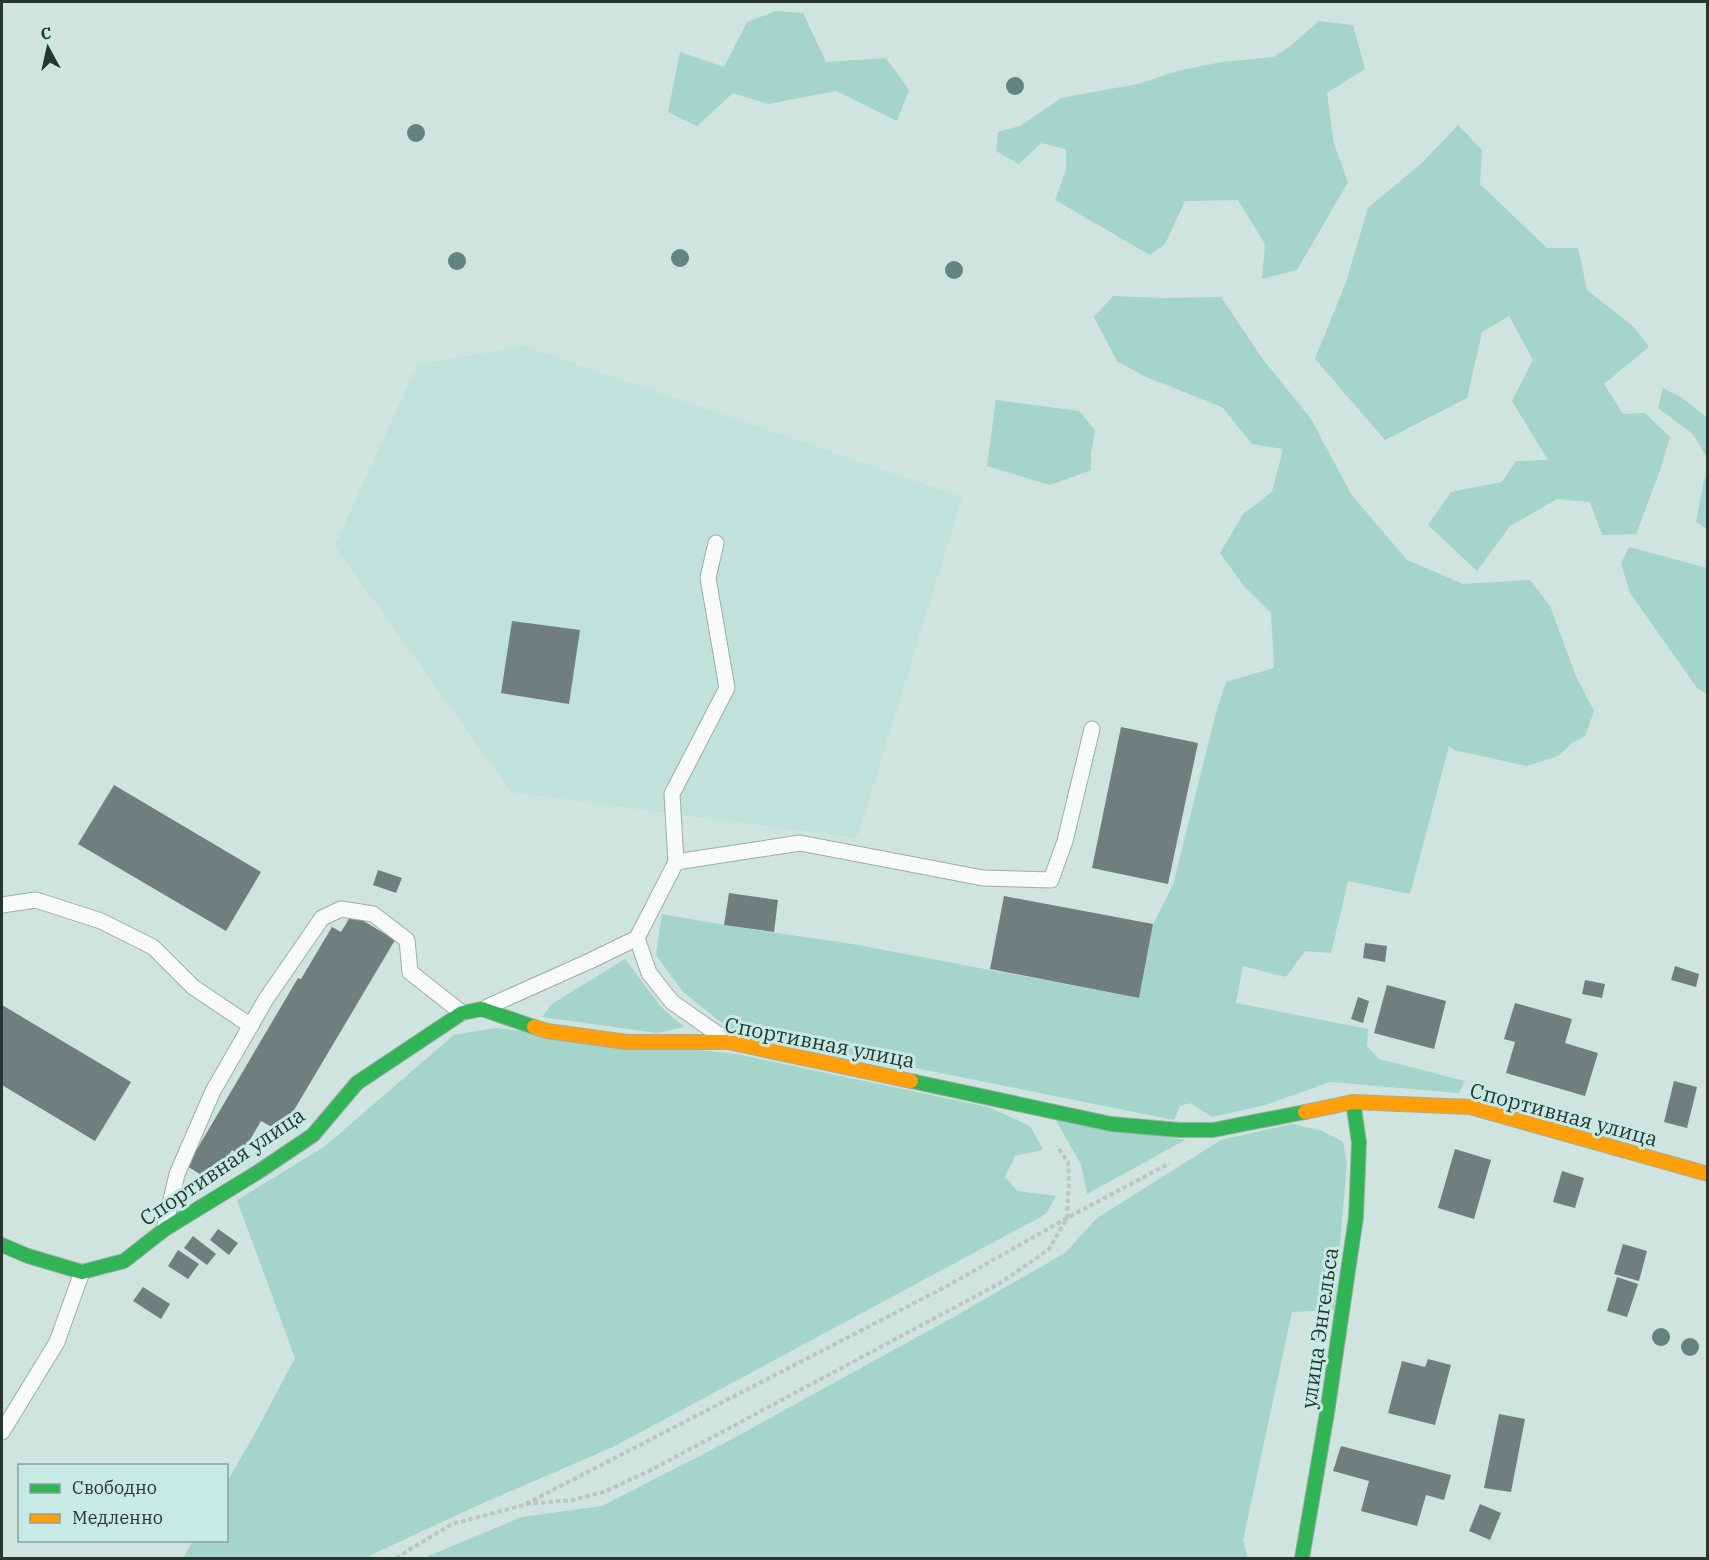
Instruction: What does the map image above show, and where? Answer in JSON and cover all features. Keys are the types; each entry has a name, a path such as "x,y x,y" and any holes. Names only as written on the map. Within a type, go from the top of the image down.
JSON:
{"street":[{"name":"Спортивная улица","path":"82,1272 124,1261 165,1229 313,1135 357,1083 462,1013 482,1009 547,1031 627,1042 728,1042 1111,1124 1179,1130 1214,1130 1353,1102 1470,1107 1707,1174"},
{"name":"улица Энгельса","path":"1302,1558 1328,1413 1356,1217 1359,1142 1353,1102"},
{"path":"2,1245 28,1256 82,1272"}],"lane":[{"path":"482,1009 636,938 676,862 672,794 727,688 708,578 716,543"},
{"path":"676,862 800,843 982,878 1051,880 1065,841 1092,729"},
{"path":"2,905 36,900 101,921 153,947 193,987 251,1026"},
{"path":"165,1229 177,1174 213,1092 266,999 322,918 342,909 373,914 407,940 410,972 462,1013"},
{"path":"636,938 649,973 672,1002 728,1042"},
{"path":"2,1432 57,1342 82,1272"}],"path":[{"path":"396,1558 452,1524 524,1504 573,1500 604,1492 651,1470 1002,1282 1049,1249 1067,1218 1068,1162 1055,1142"},
{"path":"524,1504 949,1285 1179,1157"}],"shaded area":[{"path":"776,11 803,13 826,62 886,58 909,90 897,121 836,91 768,104 733,93 697,126 668,112 680,52 724,67 747,22"},
{"path":"1319,21 1353,25 1365,69 1327,93 1334,144 1348,182 1297,270 1262,279 1265,244 1238,200 1185,201 1165,244 1150,255 1055,200 1066,170 1066,149 1041,143 1019,164 996,151 998,132 1020,126 1061,98 1138,84 1177,71 1222,62 1274,57"},
{"path":"1458,125 1482,150 1480,184 1547,248 1578,248 1587,290 1634,327 1649,347 1604,384 1623,414 1645,413 1670,437 1636,534 1602,535 1590,502 1557,499 1510,526 1477,571 1428,525 1451,492 1502,482 1516,461 1548,460 1512,401 1533,360 1509,316 1482,332 1467,398 1385,440 1315,359 1346,282 1368,208 1423,162"},
{"path":"1113,296 1221,297 1262,358 1311,419 1351,494 1407,560 1463,584 1530,580 1550,606 1576,676 1594,711 1585,736 1572,743 1558,756 1527,766 1454,750 1449,746 1410,894 1348,881 1331,953 1305,951 1286,977 1243,966 1236,1003 1368,1029 1367,1046 1379,1059 1465,1081 1459,1093 1330,1082 1265,1105 1212,1117 1190,1103 1180,1106 1174,1120 732,1031 683,992 656,955 662,914 852,944 1139,998 1153,924 1173,885 1216,713 1226,682 1274,668 1271,613 1244,586 1220,553 1243,514 1272,492 1283,449 1252,444 1222,407 1146,377 1117,361 1094,317"},
{"path":"524,346 962,497 857,838 511,792 335,546 417,365"},
{"path":"1663,388 1681,397 1707,418 1707,458 1693,434 1658,408"},
{"path":"996,400 1079,411 1095,430 1091,470 1050,485 987,466"},
{"path":"1707,477 1707,529 1696,522 1704,480"},
{"path":"1629,547 1707,568 1707,694 1697,688 1630,593 1621,563"},
{"path":"625,959 661,1007 684,1027 657,1033 542,1017 552,1004"},
{"path":"495,1028 736,1054 988,1107 1030,1126 1043,1150 1015,1156 1005,1177 1017,1191 1056,1196 1046,1214 613,1447 483,1503 368,1558 183,1558 192,1542 228,1542 228,1480 295,1358 237,1200 324,1147 454,1035"},
{"path":"1055,1119 1185,1140 1087,1194 1081,1164"},
{"path":"1292,1124 1322,1131 1343,1142 1347,1163 1334,1310 1292,1312 1243,1540 1248,1558 425,1558 522,1517 602,1506 723,1444 1065,1253 1097,1218 1221,1140"}],"building":[{"path":"512,621 580,630 569,704 501,693"},
{"path":"1121,727 1198,743 1168,884 1092,868"},
{"path":"114,785 261,872 226,931 78,844"},
{"path":"378,870 402,878 396,893 373,885"},
{"path":"729,893 778,900 774,932 724,925"},
{"path":"1004,896 1153,924 1139,998 990,969"},
{"path":"352,914 395,940 281,1132 261,1121 241,1155 232,1150 221,1168 214,1164 206,1178 187,1166 298,978 301,979 332,927 341,932"},
{"path":"1365,943 1387,946 1385,962 1363,958"},
{"path":"1675,966 1699,974 1696,987 1671,980"},
{"path":"1585,980 1605,984 1602,998 1582,994"},
{"path":"1387,985 1446,1001 1434,1049 1374,1033"},
{"path":"1358,997 1369,1001 1363,1023 1351,1019"},
{"path":"1515,1003 1572,1019 1565,1043 1598,1053 1585,1096 1506,1073 1515,1042 1504,1039"},
{"path":"2,1005 131,1082 95,1141 2,1085"},
{"path":"1674,1081 1697,1087 1687,1128 1664,1122"},
{"path":"1455,1149 1491,1160 1474,1219 1438,1208"},
{"path":"1562,1171 1584,1178 1575,1208 1553,1202"},
{"path":"218,1229 238,1243 229,1255 210,1240"},
{"path":"193,1236 216,1254 207,1265 184,1248"},
{"path":"1623,1244 1647,1251 1639,1281 1614,1274"},
{"path":"178,1250 199,1264 188,1279 168,1266"},
{"path":"1617,1277 1638,1284 1627,1317 1607,1311"},
{"path":"143,1287 170,1304 161,1319 133,1301"},
{"path":"1428,1359 1451,1365 1435,1425 1388,1413 1402,1361 1425,1367"},
{"path":"1499,1414 1525,1419 1511,1492 1484,1488"},
{"path":"1341,1446 1451,1475 1444,1500 1426,1495 1417,1526 1361,1511 1369,1481 1333,1471"},
{"path":"1480,1504 1501,1513 1490,1540 1469,1531"}],"traffic: fast":[{"path":"2,1245 28,1256 82,1272 124,1261 165,1229 313,1135 357,1083 462,1013 482,1009 534,1027"},
{"path":"911,1081 1111,1124 1179,1130 1213,1130 1305,1112"},
{"path":"1302,1558 1327,1413 1356,1217 1359,1142 1353,1102"}],"traffic: slow":[{"path":"534,1027 547,1031 627,1042 728,1042 911,1081"},
{"path":"1305,1112 1353,1102 1470,1107 1708,1174"}]}
